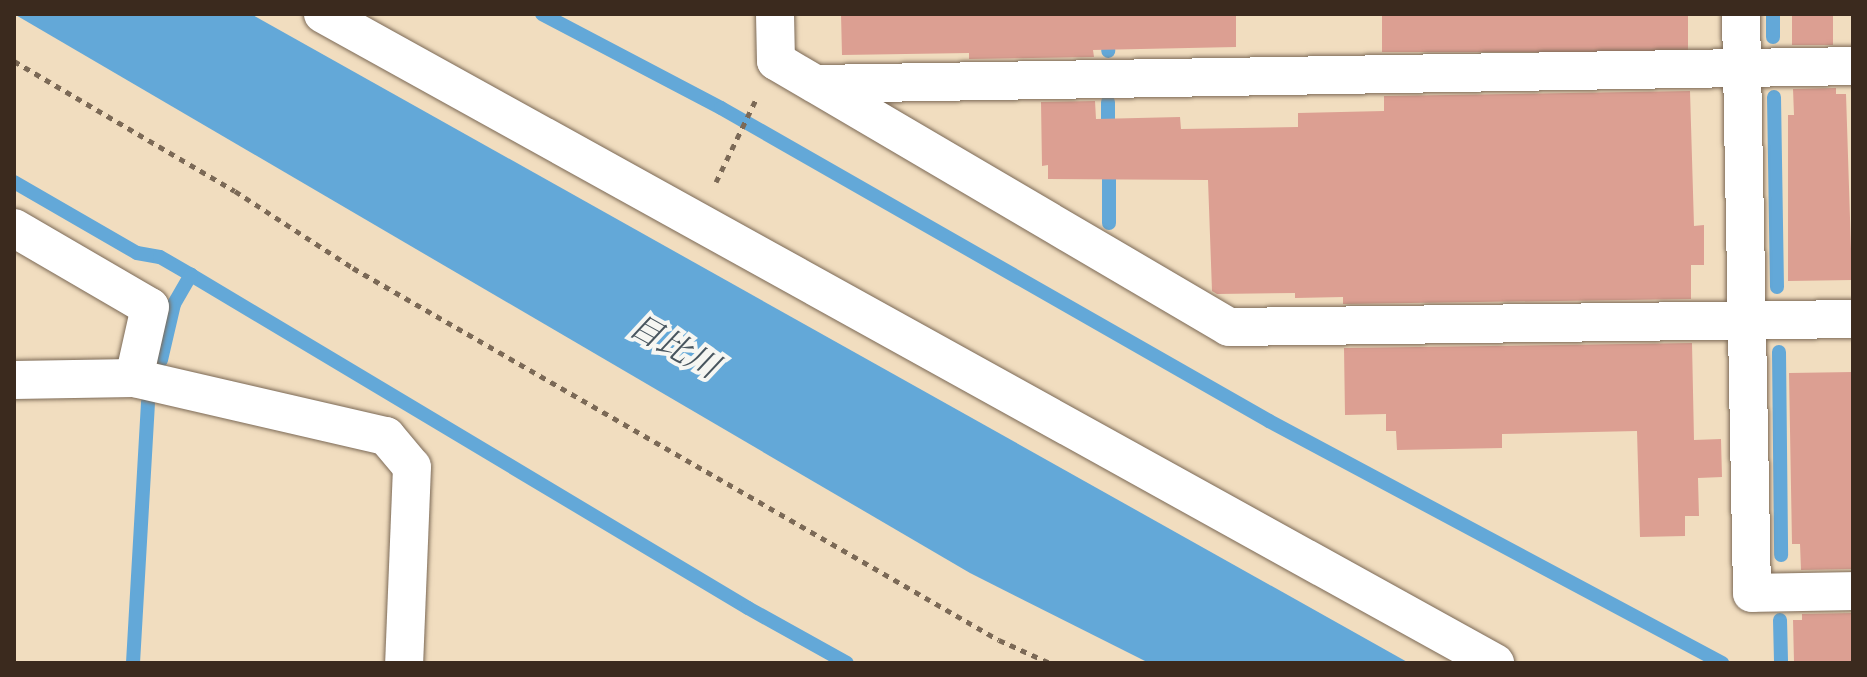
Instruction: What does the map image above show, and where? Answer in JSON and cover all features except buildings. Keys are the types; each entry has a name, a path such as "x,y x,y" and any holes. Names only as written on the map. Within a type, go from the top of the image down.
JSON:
{"street":[{"path":"323,14 1495,663"},
{"path":"775,14 776,61 1229,327 1853,319"},
{"path":"1741,14 1752,593 1853,591"},
{"path":"815,84 1853,66"},
{"path":"14,228 150,307 134,378"},
{"path":"14,380 134,378 386,436 412,467 404,663"}],"path":[{"path":"14,61 235,191 353,268 985,633 1050,663"},
{"path":"696,220 753,107"}],"water":[{"name":"目比川","path":"14,14 251,14 1409,663 1149,663 970,573"}],"waterway":[{"path":"542,14 721,108 1269,421 1722,663"},
{"path":"1107,14 1108,51"},
{"path":"1773,14 1773,37"},
{"path":"1774,97 1777,287"},
{"path":"1108,102 1108,137"},
{"path":"1109,162 1109,223"},
{"path":"14,182 137,253 160,257 748,608 847,663"},
{"path":"161,360 174,304 191,275"},
{"path":"1779,352 1781,555"},
{"path":"133,663 148,401"},
{"path":"1780,620 1781,661"}]}
